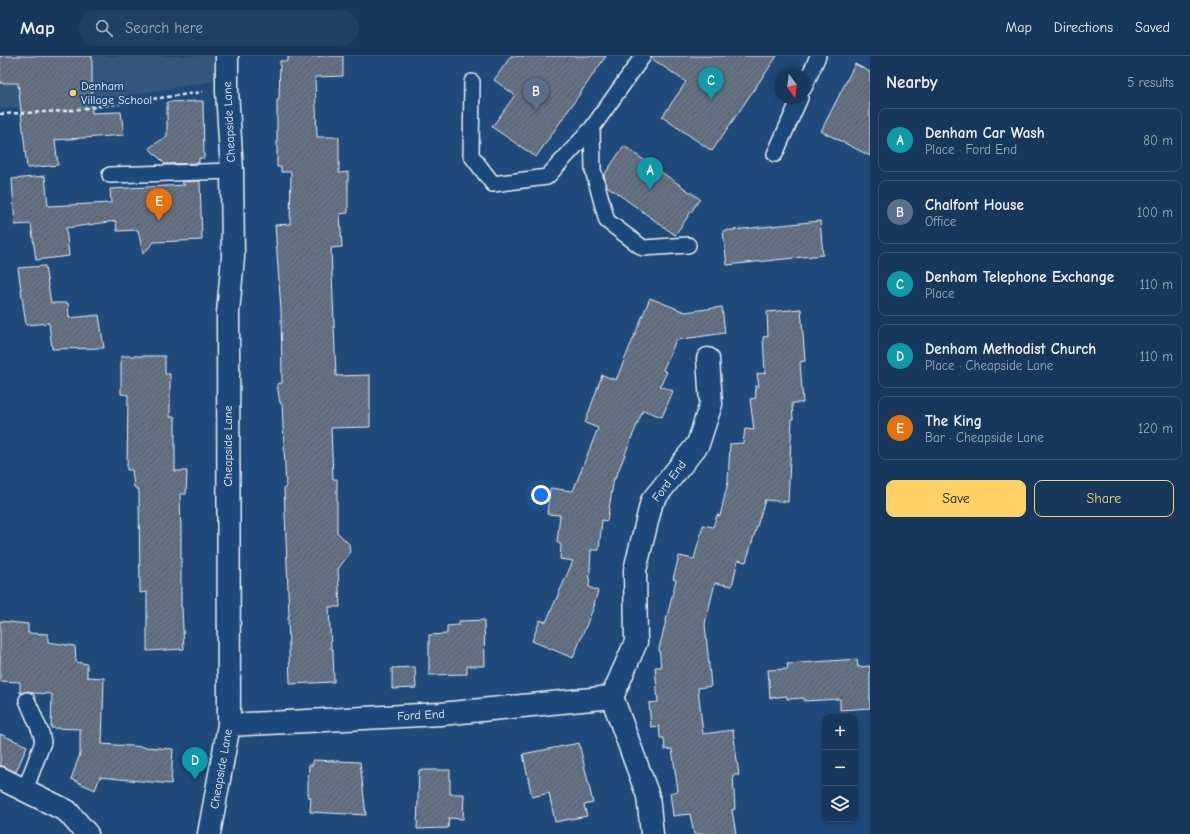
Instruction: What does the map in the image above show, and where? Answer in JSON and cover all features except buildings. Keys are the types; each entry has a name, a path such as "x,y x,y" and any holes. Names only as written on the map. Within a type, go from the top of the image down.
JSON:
{"street":[{"name":"Cheapside Lane","path":"209,834 229,724 228,314 233,257 232,171 226,56"},
{"name":"Ford End","path":"229,724 441,714 612,697 636,642 635,570 652,501 698,444 711,404 708,359"},
{"path":"612,697 648,796 652,834"},
{"path":"0,778 67,811 87,834"}],"lane":[{"path":"472,82 470,155 493,184 547,177 592,128 643,56"},
{"path":"810,74 818,56"},
{"path":"775,154 797,104"},
{"path":"592,128 593,170 607,221 643,248 688,245"},
{"path":"110,175 232,171"},
{"path":"25,790 43,742 41,733 27,700"}],"path":[{"path":"0,114 65,111 206,92 227,91"}],"shaded area":[{"name":"Denham Village School","path":"0,56 216,56 215,81 75,104 0,109"}],"place":[{"name":"Denham Village School","path":"73,93"},
{"name":"Denham Telephone Exchange","path":"711,100"},
{"name":"Chalfont House","path":"536,111"},
{"name":"Denham Car Wash","path":"650,190"},
{"name":"The King","path":"159,221"},
{"name":"Denham Methodist Church","path":"195,780"}]}
